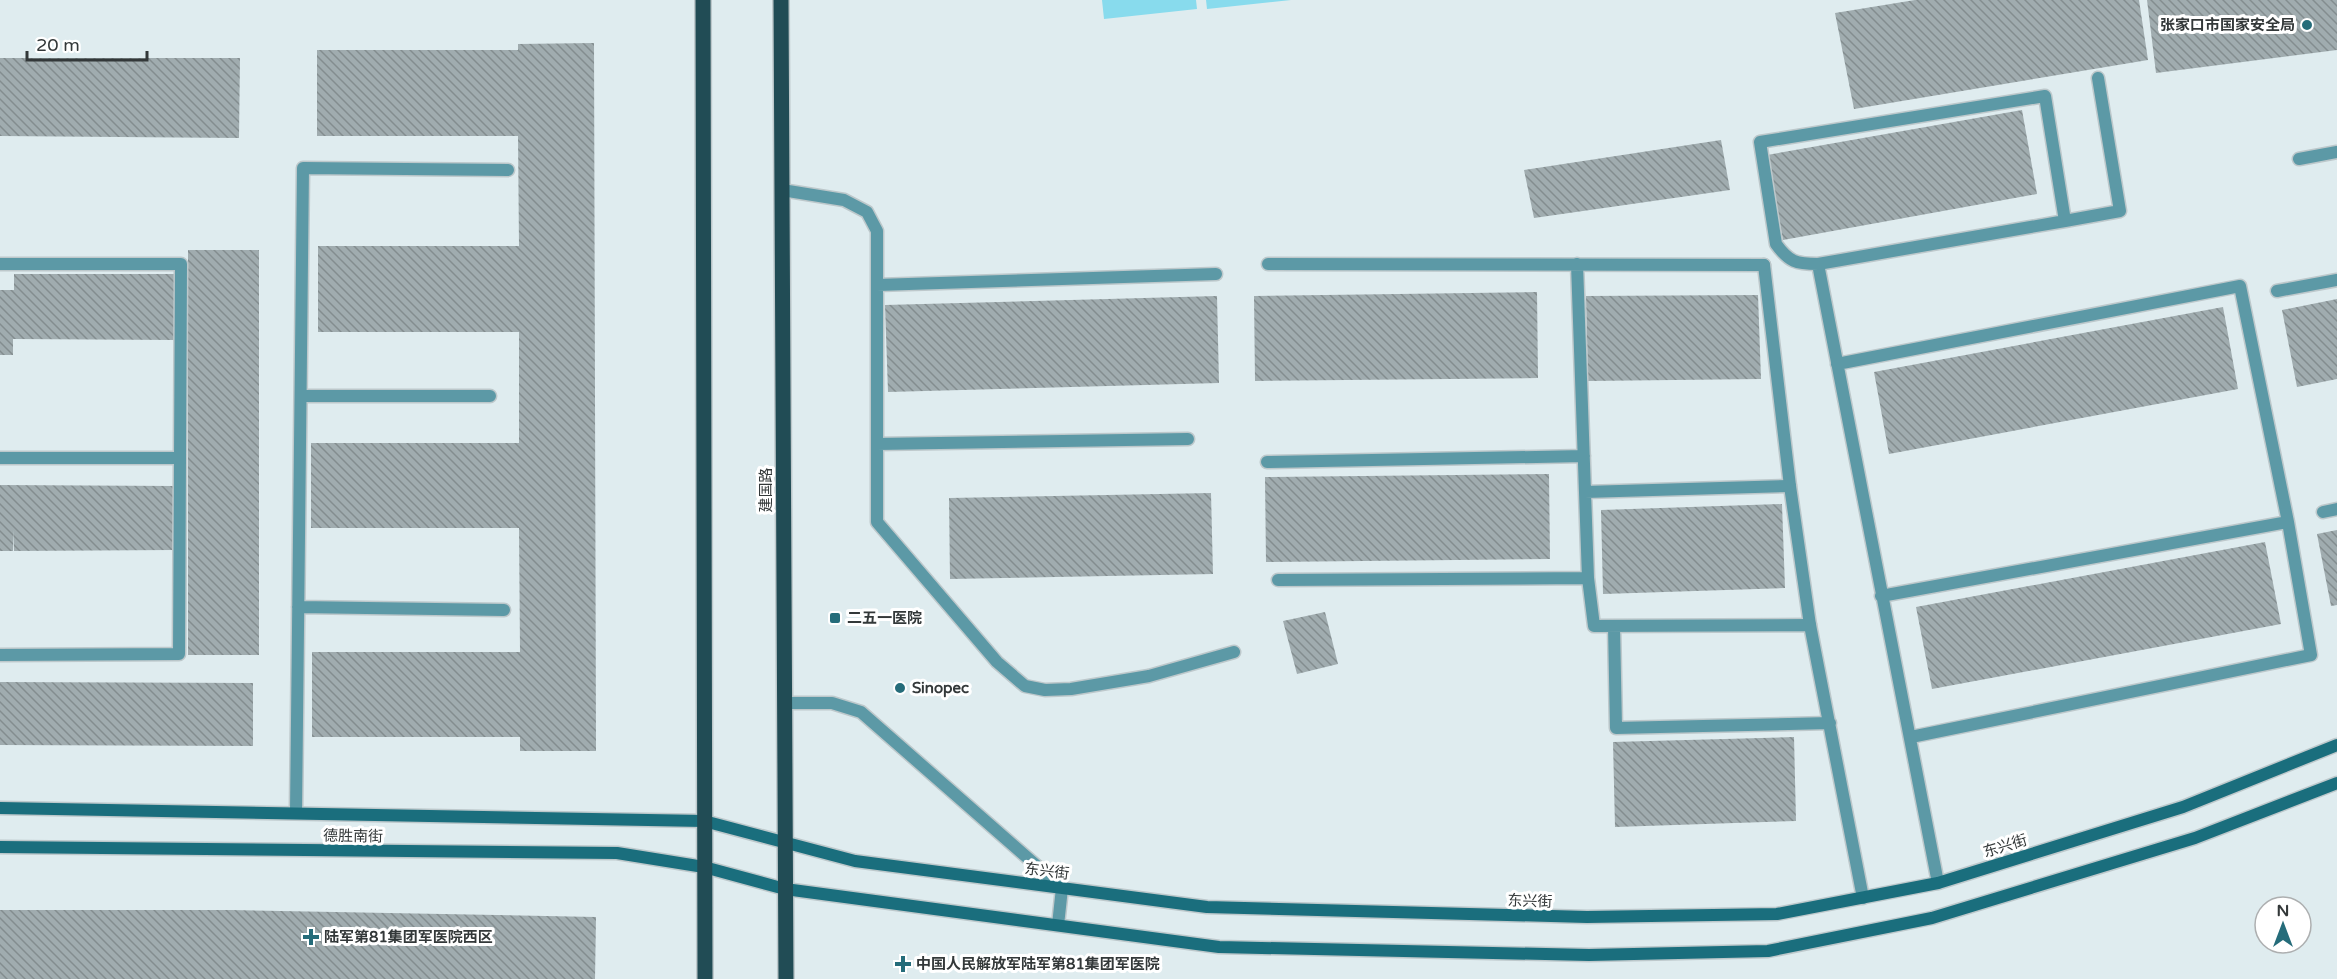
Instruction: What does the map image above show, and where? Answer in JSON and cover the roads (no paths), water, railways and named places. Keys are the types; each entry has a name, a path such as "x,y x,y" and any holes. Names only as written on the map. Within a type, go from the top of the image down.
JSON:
{"main road":[{"path":"703,0 705,979"},
{"name":"建国路","path":"781,0 786,979"},
{"name":"东兴街","path":"704,821 855,861 1207,907 1587,917 1778,914 1938,883 2182,807 2337,745"},
{"path":"704,867 785,890 1219,947 1589,955 1768,951 1932,918 2195,838 2337,783"},
{"name":"德胜南街","path":"0,807 704,821"},
{"name":"德胜南街","path":"0,847 617,854 704,867"}],"street":[{"path":"2065,221 2045,96 1760,142 1776,244 1785,256 1798,264 1818,264 2065,221 2120,211 2097,78"},
{"path":"2299,159 2337,152"},
{"path":"296,813 303,168 508,170"},
{"path":"782,190 844,200 867,212 877,231 877,522 997,662 1025,686 1045,690 1082,687 1149,675 1234,651"},
{"path":"0,264 181,264 179,654 0,655"},
{"path":"1268,264 1764,265 1790,486 1810,625 1863,898"},
{"path":"1577,264 1588,578 1594,626 1810,625"},
{"path":"1818,264 1938,883"},
{"path":"877,285 1216,274"},
{"path":"2277,291 2337,280"},
{"path":"1837,364 2240,286 2288,522 2311,655 1911,737"},
{"path":"301,396 490,396"},
{"path":"877,444 1188,439"},
{"path":"1267,462 1584,456"},
{"path":"0,458 180,458"},
{"path":"1585,492 1790,486"},
{"path":"2323,512 2337,509"},
{"path":"1881,596 2288,522"},
{"path":"1278,580 1588,578"},
{"path":"298,607 504,610"},
{"path":"1614,626 1616,728 1830,723"},
{"path":"785,703 832,703 861,711 1062,888 1058,926"}],"place":[{"name":"张家口市国家安全局","path":"2307,25"},
{"name":"二五一医院","path":"835,618"},
{"name":"Sinopec","path":"900,688"},
{"name":"陆军第81集团军医院西区","path":"311,937"},
{"name":"中国人民解放军陆军第81集团军医院","path":"903,964"}]}
